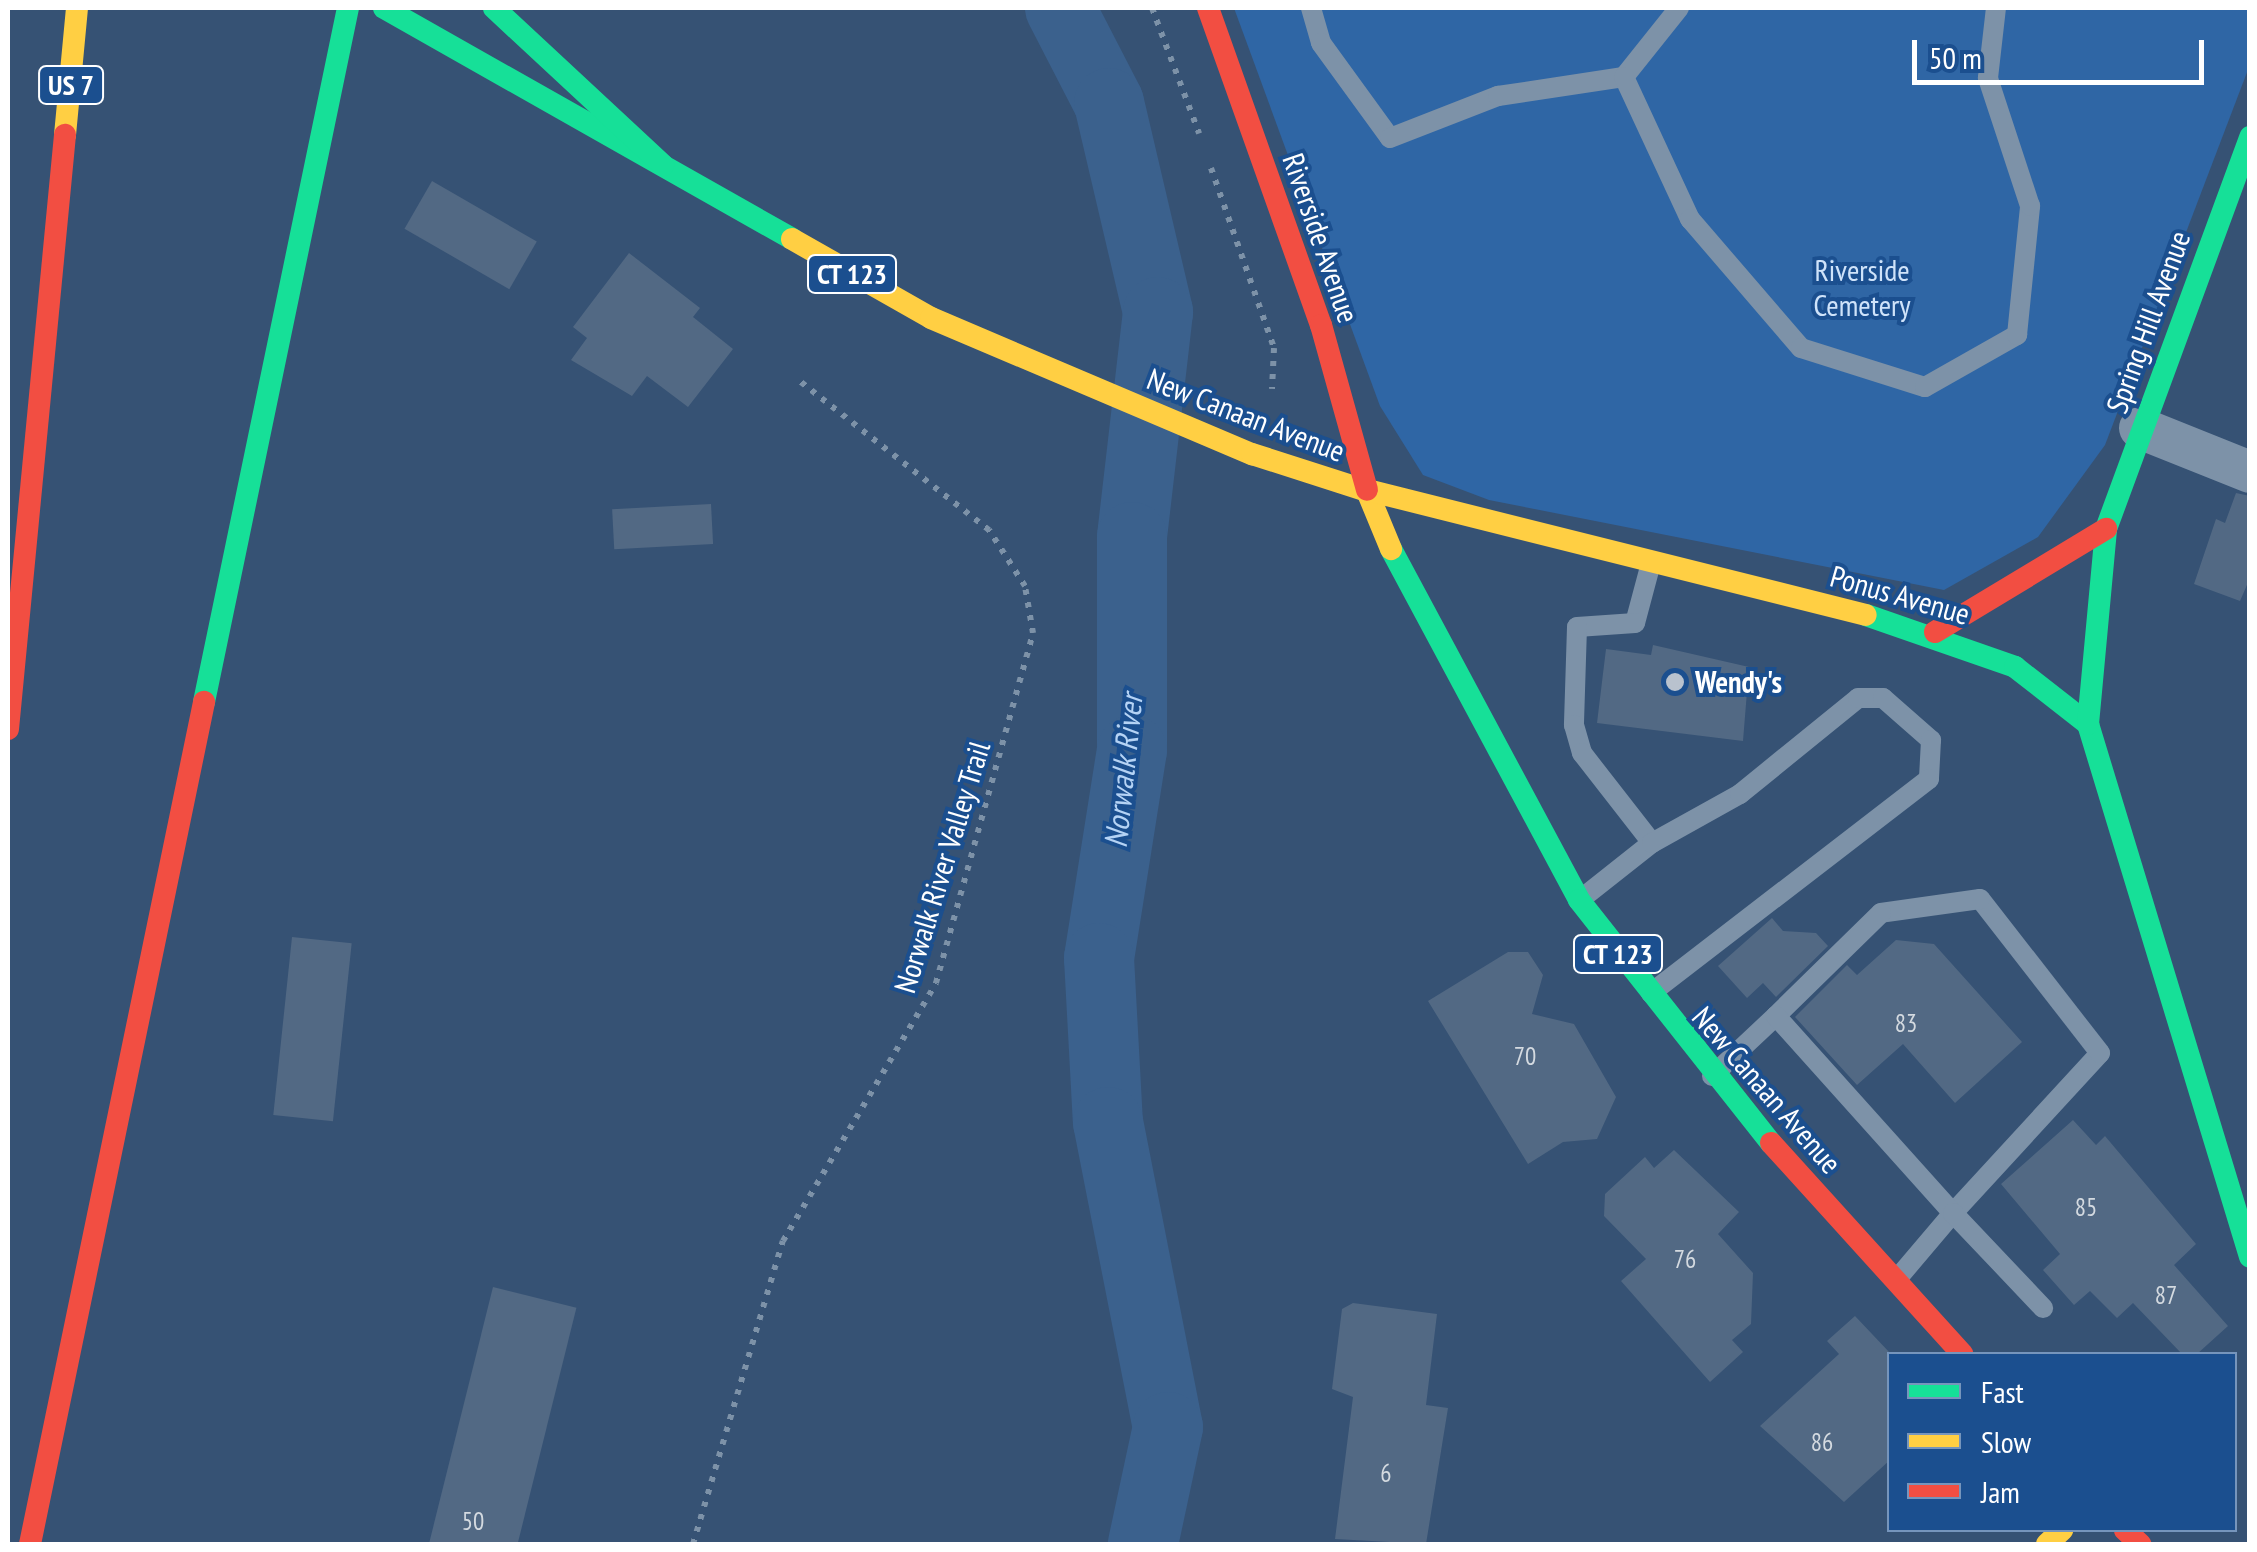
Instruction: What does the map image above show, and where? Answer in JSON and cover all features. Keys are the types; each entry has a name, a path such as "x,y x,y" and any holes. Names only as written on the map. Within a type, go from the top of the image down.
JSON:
{"main road":[{"name":"US 7","path":"8,729 77,8"},
{"path":"30,1544 348,8"},
{"name":"New Canaan Avenue","path":"384,8 888,296 1048,370 1236,448 1367,491 1414,604 1580,900 1647,996 1711,1076 1960,1352"},
{"path":"494,8 515,37 663,165"},
{"name":"Riverside Avenue","path":"1208,8 1321,324 1367,491"},
{"name":"Spring Hill Avenue","path":"2088,724 2106,529 2250,137"},
{"name":"Ponus Avenue","path":"1367,491 1935,632 2014,668 2088,724"},
{"path":"1935,632 2106,529"},
{"path":"2088,724 2250,1257"}],"street":[{"path":"2140,428 2250,472"}],"lane":[{"path":"1312,8 1321,43 1390,138 1498,96 1624,77 1679,8"},
{"path":"1624,77 1690,219 1801,348 1925,387 2017,335 2030,206 1988,78 1996,8"},
{"path":"1651,561 1635,624 1577,627 1574,725 1582,753 1652,844"},
{"path":"1580,900 1652,844 1740,794 1858,698 1883,698 1910,716 1931,740 1935,771 1647,996"},
{"path":"1711,1076 1881,913 1980,899 2100,1052 1895,1280"},
{"path":"1776,1016 2043,1308"}],"path":[{"path":"1152,8 1203,145"},
{"path":"1210,164 1274,348 1272,389"},
{"name":"Norwalk River Valley Trail","path":"693,1544 783,1241 936,983 1033,632 1025,586 989,530 797,379"}],"green space":[{"name":"Riverside Cemetery","path":"1234,8 2249,8 2249,67 2105,445 2038,537 1944,590 1489,500 1423,475 1380,406"}],"building":[{"path":"432,181 537,242 509,289 404,229"},
{"path":"629,253 700,308 693,317 733,349 688,407 647,376 632,396 571,360 587,338 573,327"},
{"path":"2236,493 2250,496 2250,578 2240,601 2194,584 2216,519 2225,523"},
{"path":"711,504 713,544 614,549 612,509"},
{"name":"Wendy's","path":"1653,645 1749,667 1743,741 1597,723 1606,649 1651,655"},
{"path":"1772,918 1783,931 1816,933 1828,946 1776,997 1763,983 1747,998 1718,966"},
{"path":"292,937 352,943 333,1121 273,1115"},
{"path":"1896,940 1934,944 2022,1042 1955,1103 1903,1044 1857,1085 1795,1017 1847,965 1857,975"},
{"path":"1508,952 1528,952 1543,975 1532,1014 1574,1024 1616,1097 1597,1139 1563,1142 1528,1164 1428,1001"},
{"path":"2073,1120 2096,1145 2105,1136 2196,1244 2174,1265 2228,1326 2199,1352 2180,1352 2133,1303 2117,1318 2090,1291 2074,1305 2043,1270 2060,1254 2001,1184"},
{"path":"1674,1150 1739,1212 1718,1234 1753,1273 1751,1324 1732,1340 1743,1352 1710,1382 1621,1281 1646,1259 1604,1216 1605,1194 1645,1157 1654,1168"},
{"path":"493,1287 576,1308 518,1544 429,1544"},
{"path":"1353,1303 1437,1314 1426,1405 1448,1408 1426,1544 1335,1539 1353,1397 1332,1389 1342,1309"},
{"path":"1855,1316 1889,1352 1887,1463 1844,1502 1760,1426 1839,1354 1827,1341"}],"waterway":[{"name":"Norwalk River","path":"1060,8 1109,103 1158,312 1132,537 1132,750 1099,958 1108,1122 1168,1427 1143,1544"}],"traffic: fast":[{"path":"204,702 348,8"},
{"path":"384,8 792,239"},
{"path":"494,8 663,165"},
{"path":"2088,724 2106,529 2250,137"},
{"path":"1391,549 1579,900 1771,1143"},
{"path":"1866,615 2015,667 2088,724 2250,1257"}],"traffic: slow":[{"path":"65,135 77,8"},
{"path":"792,239 931,318 1252,454 1367,491 1391,549"},
{"path":"1367,490 1866,615"},
{"path":"2047,1544 2060,1532"}],"traffic: jam":[{"path":"1208,8 1321,325 1367,490"},
{"path":"8,729 65,135"},
{"path":"1935,632 2106,529"},
{"path":"30,1544 204,702"},
{"path":"1771,1143 1960,1352"},
{"path":"2127,1532 2140,1544"}],"place":[{"name":"Wendy's","path":"1675,682"}]}
